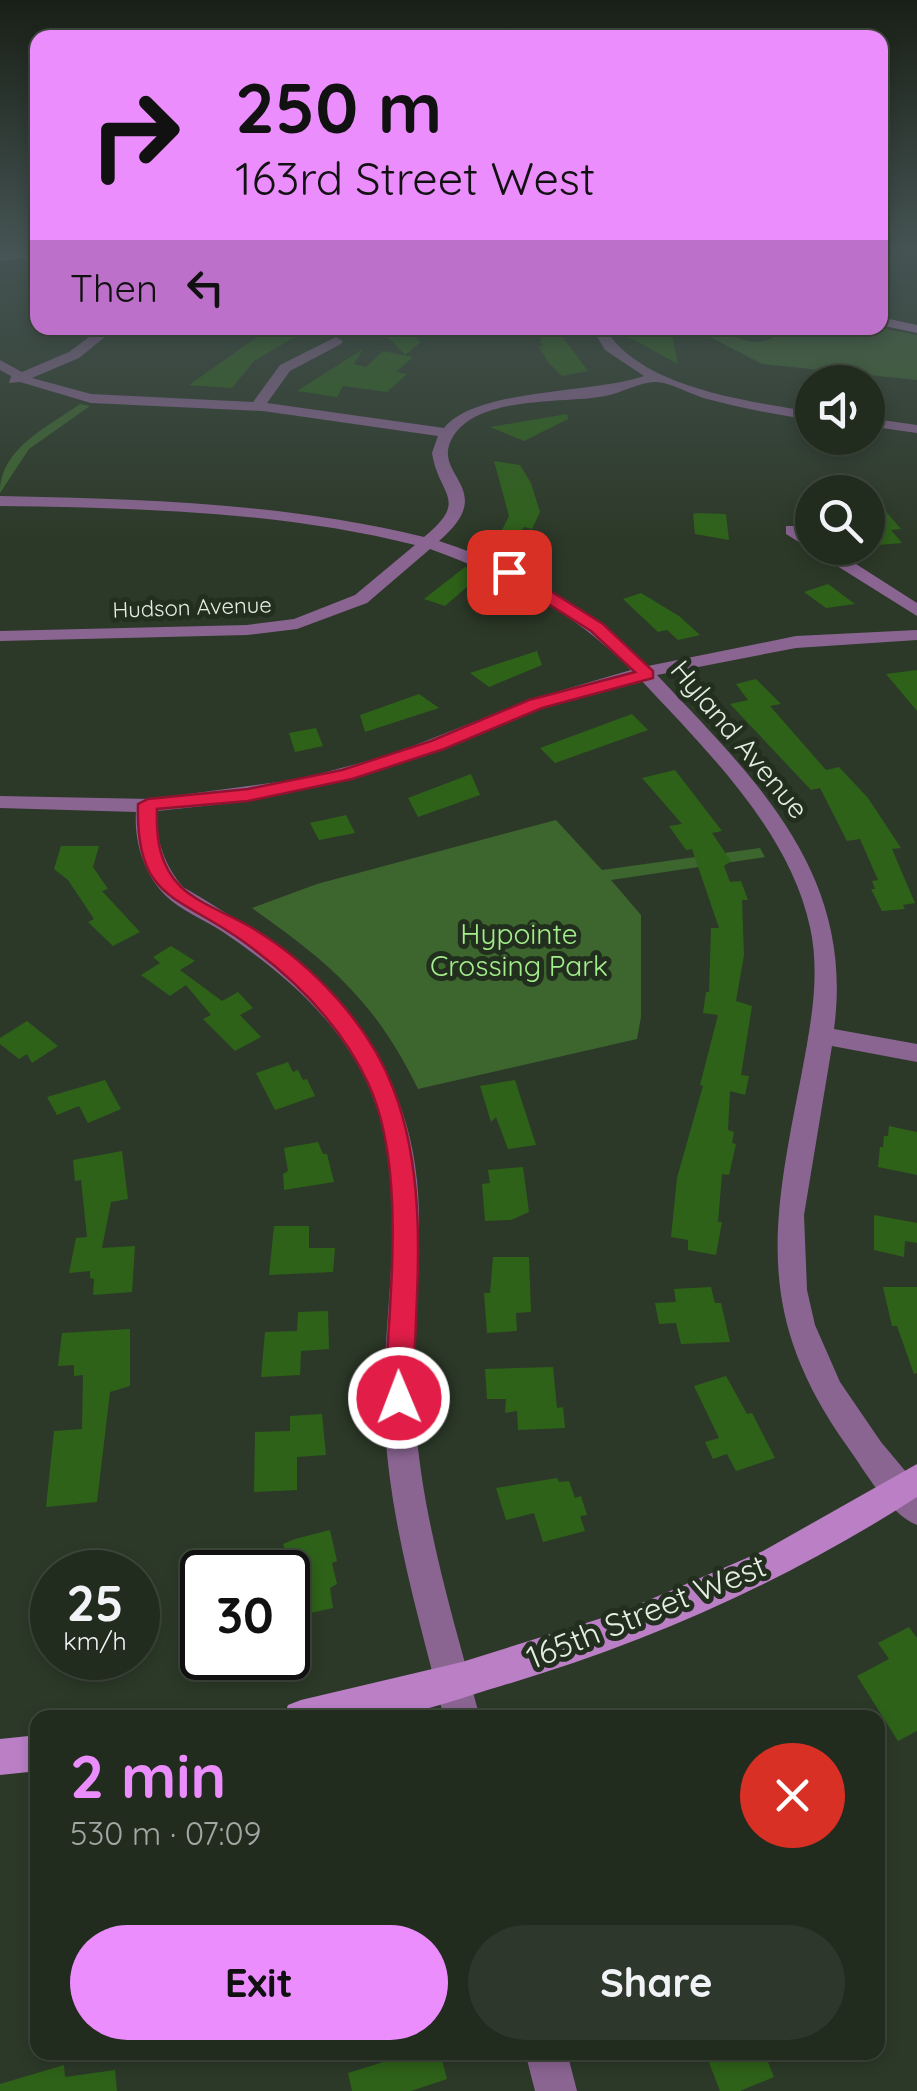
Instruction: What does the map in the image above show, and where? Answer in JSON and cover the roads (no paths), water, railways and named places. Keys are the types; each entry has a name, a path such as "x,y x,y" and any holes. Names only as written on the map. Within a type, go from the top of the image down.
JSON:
{"street":[{"path":"0,385 74,355 85,347"},
{"path":"257,407 285,368 327,347"},
{"path":"609,347 659,376 732,400 795,413"},
{"path":"0,364 21,377 111,400 257,407 446,433 472,415 496,406 537,398 598,394 659,376"},
{"path":"885,424 917,429"},
{"name":"Hudson Avenue","path":"0,636 246,630 296,624 360,599 448,528 458,512 458,490 440,458 446,433"},
{"name":"Hyland Avenue","path":"0,501 158,505 260,513 344,525 428,545 496,566 537,586 597,628 647,674 772,818 804,871 826,959 820,1035 791,1209 790,1272 807,1345 829,1396 911,1493"},
{"path":"846,565 917,611"},
{"path":"0,802 148,804 248,795 346,775 438,745 536,704 647,674 772,646 917,635"},
{"path":"148,804 146,842 156,866 175,892 250,936 310,984 350,1031 386,1099 404,1186 398,1369 403,1463 422,1564 460,1710"},
{"path":"820,1035 917,1053"},
{"name":"165th Street West","path":"335,1710 454,1682 615,1631 706,1592 911,1493"},
{"path":"0,1756 30,1754"},
{"path":"548,2060 556,2091"}],"park label":[{"name":"Hypointe Crossing Park","path":"519,949"}]}
